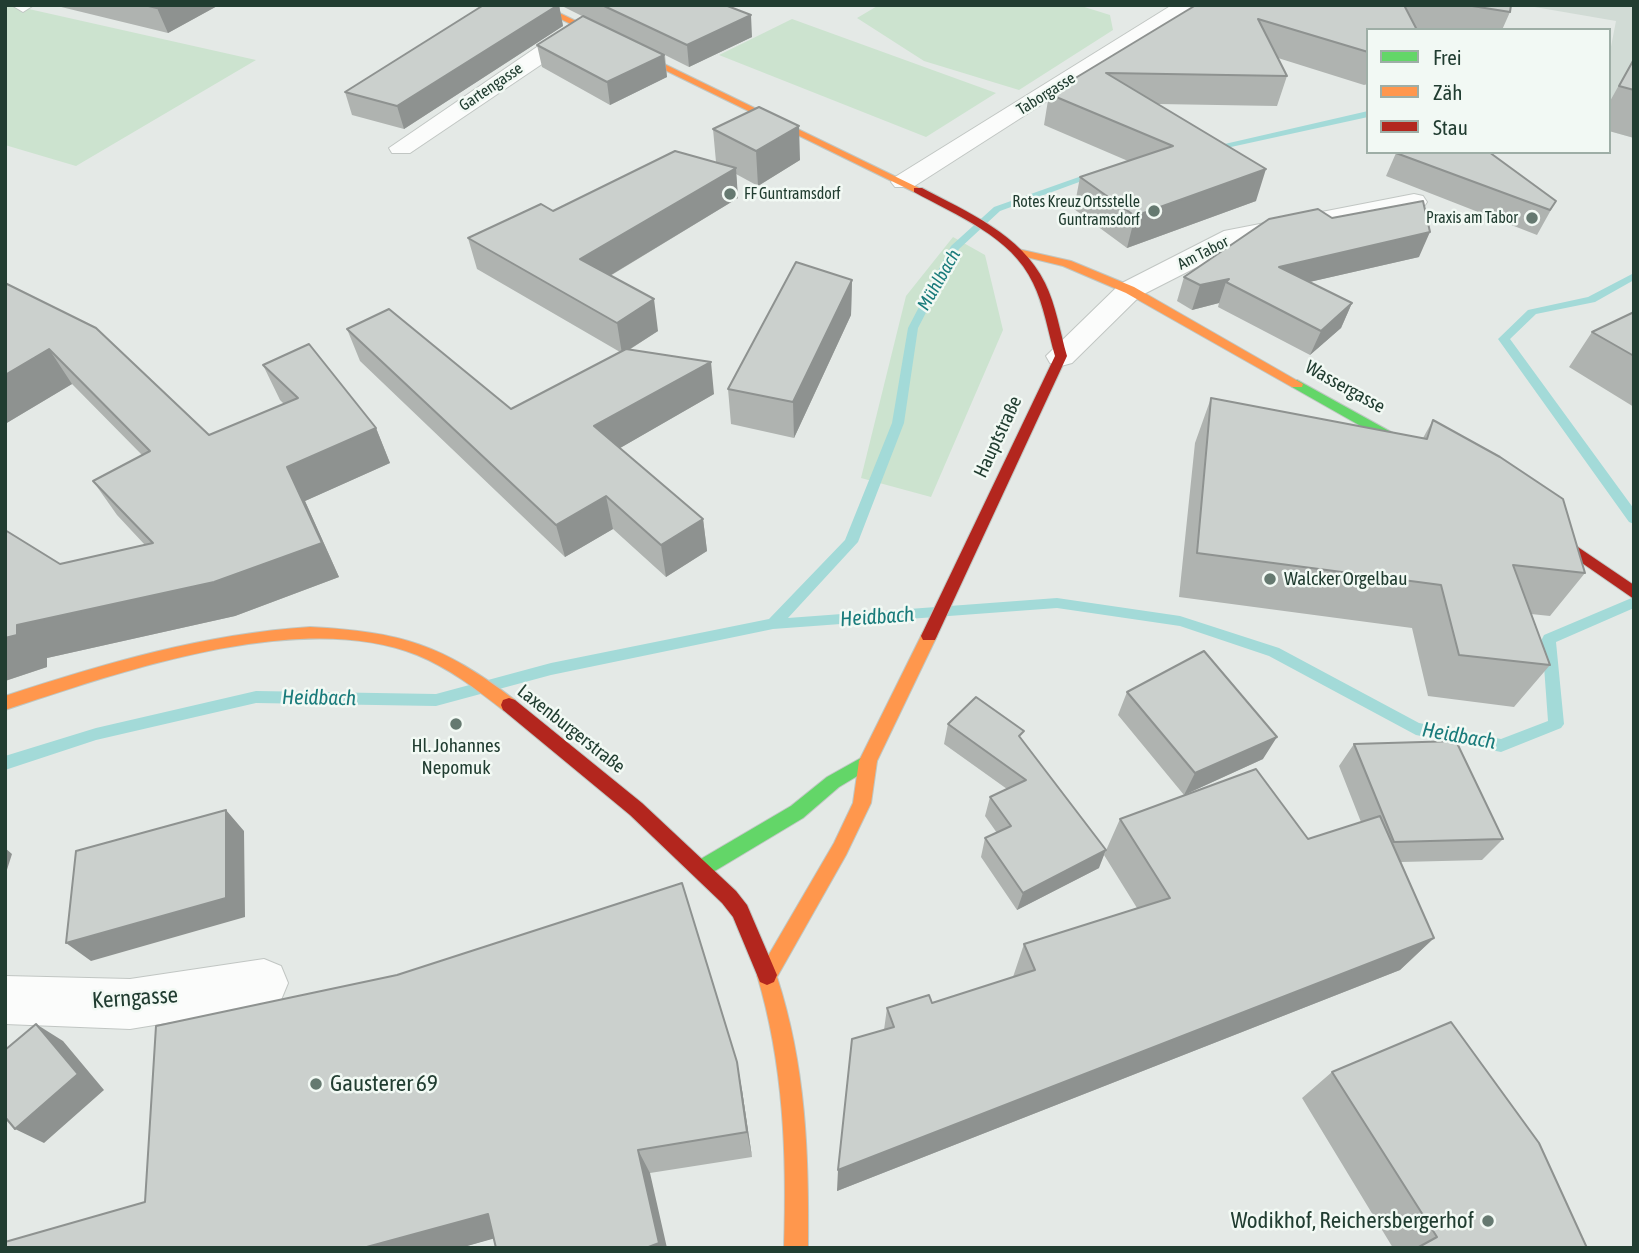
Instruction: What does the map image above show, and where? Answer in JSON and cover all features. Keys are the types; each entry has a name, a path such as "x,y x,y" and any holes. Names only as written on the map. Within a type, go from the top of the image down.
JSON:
{"street":[{"path":"536,5 904,182 999,236 1017,252 1039,282 1061,356"},
{"name":"Taborgasse","path":"904,182 1187,5"},
{"name":"Gartengasse","path":"401,148 580,28"},
{"name":"Am Tabor","path":"1061,356 1130,290 1234,237 1415,202"},
{"name":"Wassergasse","path":"1017,252 1067,263 1130,290 1437,463"},
{"name":"Hauptstraße","path":"767,976 846,837 862,803 868,761 919,659 1061,356"},
{"path":"1519,513 1634,593"},
{"name":"Laxenburgerstraße","path":"5,703 82,676 210,648 320,633 393,641 450,664 527,718 631,804 740,908 767,976 784,1044 799,1148 796,1248"},
{"path":"701,869 797,812 833,782 868,761"},
{"name":"Kerngasse","path":"5,1000 130,1003 264,983"}],"shaded area":[{"path":"1523,5 1634,5 1634,138 1611,132 1611,47 1616,21"}],"green space":[{"path":"5,5 256,60 76,166 5,145"},
{"path":"879,5 1078,5 1110,15 1113,30 1019,90 924,61 857,18"},
{"path":"792,19 996,93 926,137 719,55"},
{"path":"953,237 985,255 1003,330 931,497 861,478 906,296"}],"building":[{"path":"558,5 397,106 345,92 482,6"},
{"path":"602,5 725,5 751,15 687,45"},
{"path":"1196,5 1404,5 1416,28 1366,28 1366,51 1258,19 1287,76 1106,73 1266,169 1135,216 1080,177 1173,146 1049,94"},
{"path":"1466,5 1511,5 1510,12"},
{"path":"583,16 664,55 607,82 537,45"},
{"path":"1634,59 1634,90 1619,86"},
{"path":"759,107 799,126 756,151 713,129"},
{"path":"675,151 736,168 580,259 654,299 617,323 468,238 541,204 553,211"},
{"path":"1399,154 1492,154 1556,201 1550,210"},
{"path":"1423,201 1430,232 1279,267 1352,303 1321,331 1226,282 1229,279 1200,285 1184,277 1269,219 1318,209 1332,218"},
{"path":"796,262 852,280 793,402 728,389"},
{"path":"5,283 96,328 209,435 298,398 263,365 309,344 376,428 287,467 322,543 214,582 17,625 17,635 5,638 5,530 60,564 153,543 93,481 150,451 49,349 5,375"},
{"path":"389,309 511,409 626,349 711,362 594,426 703,519 661,545 606,496 556,525 347,329"},
{"path":"1634,312 1634,356 1592,332"},
{"path":"1211,398 1427,439 1433,420 1500,457 1563,499 1585,573 1513,565 1550,665 1459,655 1441,585 1197,553"},
{"path":"1204,651 1277,737 1195,773 1127,692"},
{"path":"976,697 1024,731 1019,736 1106,850 1023,893 985,838 1011,826 990,797 1026,780 948,724"},
{"path":"1456,741 1503,839 1394,842 1354,744"},
{"path":"1256,769 1308,839 1380,816 1434,938 838,1170 852,1039 894,1027 887,1008 929,995 932,1003 1035,970 1024,944 1170,898 1120,819"},
{"path":"226,810 226,898 66,943 76,851"},
{"name":"Gausterer 69","path":"682,883 737,1062 747,1132 638,1150 659,1243 646,1248 496,1248 488,1214 363,1248 5,1248 5,1242 145,1202 156,1026 397,975"},
{"path":"1451,1022 1539,1143 1587,1248 1417,1248 1437,1237 1332,1072"},
{"path":"36,1024 78,1074 15,1129 5,1117 5,1050"}],"waterway":[{"name":"Mühlbach","path":"1208,149 1366,114"},
{"name":"Mühlbach","path":"773,624 851,542 898,423 913,328 955,248 997,209 1096,174"},
{"name":"Heidbach","path":"1634,276 1591,300 1532,312 1504,339 1634,519"},
{"name":"Heidbach","path":"773,624 1057,603 1180,621 1274,652 1416,729 1501,746 1556,724 1549,639 1634,602"},
{"name":"Heidbach","path":"5,763 96,734 256,697 436,700 551,669 773,624"}],"traffic: fast":[{"path":"1297,384 1424,456"},
{"path":"701,869 797,812 833,782 868,761"}],"traffic: slow":[{"path":"536,5 918,190"},
{"path":"1018,252 1067,263 1130,290 1297,384"},
{"path":"5,703 101,672 205,645 310,633 360,636 423,651 462,671 509,705"},
{"path":"767,976 840,849 862,803 868,761 929,636"},
{"path":"767,975 785,1042 794,1110 796,1248"}],"traffic: jam":[{"path":"918,190 987,228 1018,252 1040,284 1061,356 929,636"},
{"path":"1535,523 1634,593"},
{"path":"509,705 636,809 729,897 740,911 767,975"}],"place":[{"name":"FF Guntramsdorf","path":"730,194"},
{"name":"Rotes Kreuz Ortsstelle Guntramsdorf","path":"1154,211"},
{"name":"Praxis am Tabor","path":"1532,218"},
{"name":"Walcker Orgelbau","path":"1270,579"},
{"name":"Hl. Johannes Nepomuk","path":"456,724"},
{"name":"Gausterer 69","path":"316,1084"},
{"name":"Wodikhof, Reichersbergerhof","path":"1488,1221"}]}
